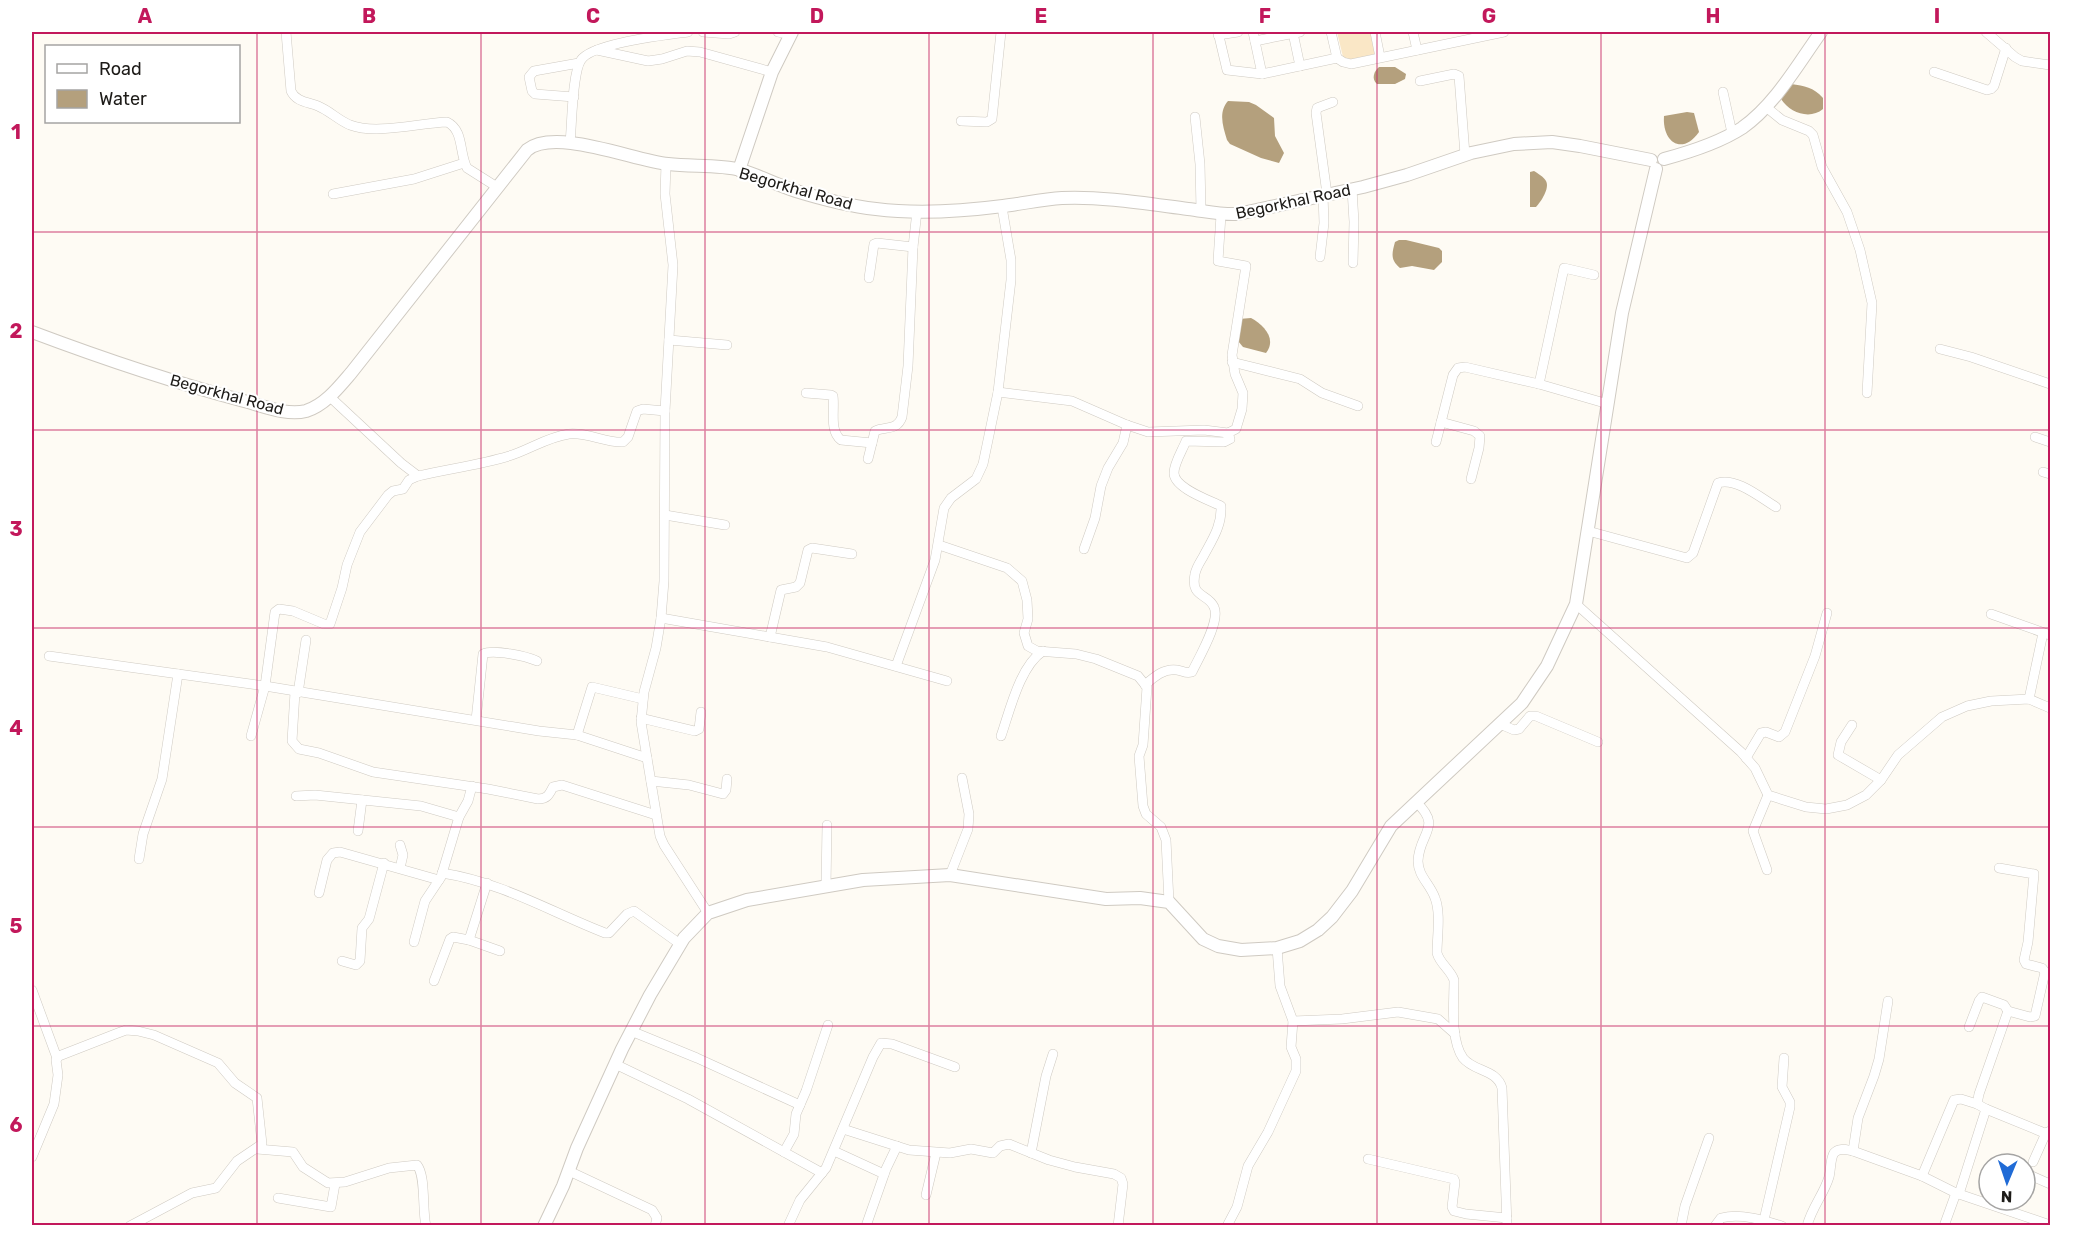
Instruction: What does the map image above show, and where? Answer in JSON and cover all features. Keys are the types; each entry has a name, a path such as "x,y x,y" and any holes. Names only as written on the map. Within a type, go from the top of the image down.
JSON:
{"street":[{"path":"286,32 291,91 297,99 323,108 351,126 362,128 404,127 447,122 458,132 464,163 471,172 497,187"},
{"path":"570,143 579,63 587,53 631,40 688,32"},
{"path":"704,32 729,34 735,32"},
{"path":"739,170 772,72 792,33 778,32"},
{"path":"961,121 987,122 992,119 1001,32"},
{"path":"1238,32 1218,33 1227,70 1262,74 1337,58"},
{"path":"1262,74 1254,36 1296,32 1300,66"},
{"path":"1332,32 1337,58 1351,64 1417,50 1455,37 1504,32"},
{"path":"1375,32 1380,57"},
{"path":"1413,32 1417,50"},
{"path":"544,1226 631,1031 680,944 708,913 747,900 862,879 950,875 1106,899 1147,899 1169,902 1210,944 1241,950 1277,948 1300,941 1318,930 1332,917 1352,891 1387,831 1522,703 1547,666 1576,604 1622,313 1657,163 1732,133 1749,122 1766,107 1821,32"},
{"path":"1986,32 2022,61 2050,65"},
{"path":"1934,72 1987,90 1991,89 2006,48"},
{"path":"597,50 648,61 687,51 700,52 772,72"},
{"path":"574,97 535,94 532,91 529,77 534,71 579,63"},
{"path":"1420,81 1454,74 1459,76 1465,155"},
{"path":"1723,92 1732,133"},
{"path":"1320,257 1325,194 1316,113 1320,106 1333,102"},
{"path":"1766,107 1782,120 1809,131 1813,135 1822,167 1847,212 1860,250 1872,303 1867,393"},
{"path":"1195,117 1200,164 1201,210"},
{"name":"Begorkhal Road","path":"32,332 169,379 280,410 296,413 306,411 329,396 358,364 497,187 533,145 570,143 666,164 739,170 797,191 840,203 878,209 917,211 1002,207 1061,198 1079,198 1201,210 1221,215 1261,210 1352,189 1407,175 1465,155 1514,144 1552,142 1657,163"},
{"path":"333,194 414,179 464,163"},
{"path":"666,164 665,194 673,265 665,411 664,581 656,648 643,699 641,718 658,828 664,845 708,913"},
{"path":"1352,189 1353,264"},
{"path":"896,666 935,560 946,504 976,479 983,464 998,392 1011,260 1002,207"},
{"path":"868,459 875,431 896,426 902,417 908,366 913,247 917,211"},
{"path":"998,392 1072,401 1148,432 1204,429 1228,433 1236,429 1243,393 1232,362 1246,266 1218,261 1221,215"},
{"path":"869,278 874,244 913,247"},
{"path":"1539,384 1564,268 1594,275"},
{"path":"669,340 727,345"},
{"path":"1940,349 2050,384"},
{"path":"1232,362 1300,380 1322,393 1358,406"},
{"path":"1436,442 1453,375 1458,368 1465,367 1539,384 1608,404"},
{"path":"806,393 833,396 836,437 844,441 872,443"},
{"path":"329,396 418,476"},
{"path":"251,736 265,686 275,612 284,609 324,624 330,624 347,564 360,532 393,490 402,489 409,480 418,476 499,459 541,442 570,434 623,442 628,437 637,411 665,411"},
{"path":"1441,422 1473,431 1480,436 1471,479"},
{"path":"1084,549 1093,525 1101,486 1108,468 1123,443 1127,425"},
{"path":"1145,685 1161,672 1175,669 1186,674 1192,672 1204,649 1215,619 1213,604 1199,595 1194,584 1195,572 1220,526 1221,506 1187,489 1176,481 1174,473 1186,441 1224,442 1230,439 1228,433"},
{"path":"2035,437 2050,442"},
{"path":"1588,531 1687,558 1693,553 1718,483 1726,482 1742,487 1776,507"},
{"path":"665,515 725,525"},
{"path":"939,545 1007,568 1022,581 1027,600 1028,619 1024,633 1028,646 1037,651 1076,654 1096,659 1138,676 1145,685 1147,698 1143,745 1139,756 1143,806 1146,814 1161,827 1166,840 1169,902"},
{"path":"770,637 781,590 796,587 800,583 808,550 812,548 852,554"},
{"path":"1576,604 1746,758 1755,768 1768,795 1806,807 1826,809 1847,805 1866,795 1881,780 1898,755 1942,717 1966,706 1991,701 2029,699 2050,708"},
{"path":"1746,758 1761,733 1766,732 1779,737 1785,732 1815,656 1827,613"},
{"path":"1991,614 2047,634 2029,699"},
{"path":"661,618 827,647 947,681"},
{"path":"306,640 292,741 299,749 319,753 373,772 544,799 548,797 553,787 562,785 656,815"},
{"path":"1001,736 1018,687 1033,657 1043,651"},
{"path":"476,720 483,654 493,652 537,661"},
{"path":"49,656 265,686 297,693 577,735 647,758"},
{"path":"139,858 143,834 162,779 178,674"},
{"path":"577,735 592,687 643,699"},
{"path":"641,718 695,731 699,729 701,712"},
{"path":"1500,724 1516,730 1530,716 1536,716 1598,742"},
{"path":"1852,726 1839,747 1839,755 1881,780"},
{"path":"950,875 968,829 969,814 962,778"},
{"path":"651,781 689,785 723,794 726,790 727,779"},
{"path":"414,942 425,901 440,877 459,817 468,801 472,786"},
{"path":"296,796 315,795 421,806 459,817"},
{"path":"1767,870 1753,831 1768,795"},
{"path":"358,831 362,800"},
{"path":"1368,1159 1454,1179 1452,1207 1454,1210 1507,1222 1502,1088 1495,1076 1468,1063 1462,1056 1455,1034 1454,980 1452,974 1439,960 1437,905 1435,897 1419,870 1418,859 1429,821 1426,811 1416,802"},
{"path":"826,886 827,825"},
{"path":"400,845 403,855 400,868"},
{"path":"319,893 327,860 333,853 340,852 440,877 487,883 605,933 609,933 627,914 634,911 680,944"},
{"path":"342,961 359,964 362,928 369,919 384,863"},
{"path":"1969,1027 1982,997 2004,1005 2008,1011 2030,1017 2035,1016 2048,970 2026,964 2024,960 2028,942 2034,874 2000,868"},
{"path":"469,940 487,883"},
{"path":"434,981 450,939 453,937 500,951"},
{"path":"1227,1226 1236,1207 1248,1166 1268,1132 1296,1071 1296,1059 1291,1047 1293,1021 1280,986 1277,948"},
{"path":"32,990 57,1058 58,1080 54,1104 32,1157"},
{"path":"1853,1151 1858,1118 1879,1059 1888,1002"},
{"path":"1944,1226 1957,1194 2008,1011"},
{"path":"1293,1021 1342,1019 1398,1012 1438,1019 1455,1034"},
{"path":"784,1152 794,1134 795,1119 828,1025"},
{"path":"57,1058 90,1042 126,1030 154,1035 212,1060 221,1066 235,1083 257,1098 262,1144 242,1156 216,1188 192,1193 134,1225"},
{"path":"631,1031 800,1105"},
{"path":"788,1226 800,1200 822,1173 834,1151 881,1043 892,1044 955,1067"},
{"path":"1031,1154 1046,1076 1053,1054"},
{"path":"1764,1220 1790,1107 1790,1102 1782,1087 1784,1058"},
{"path":"615,1064 688,1099 822,1173"},
{"path":"1922,1176 1952,1103 1957,1099 2048,1132 2037,1154"},
{"path":"843,1128 909,1150 936,1153 956,1152 967,1148 993,1153 1006,1144 1075,1167 1118,1175 1123,1184 1118,1226"},
{"path":"1681,1226 1685,1206 1709,1138"},
{"path":"866,1226 884,1174 897,1146"},
{"path":"257,1149 293,1152 303,1167 324,1182 335,1184 389,1168 417,1166 421,1172 426,1226"},
{"path":"1807,1226 1811,1211 1829,1177 1833,1154 1841,1149 1853,1151 1922,1176 1957,1194 1977,1199"},
{"path":"834,1151 884,1174"},
{"path":"926,1195 936,1153"},
{"path":"569,1171 652,1210 657,1218 655,1226"},
{"path":"278,1198 331,1207 335,1184"},
{"path":"2017,1212 2050,1226"},
{"path":"1715,1226 1718,1220 1726,1217 1764,1220 1782,1226"}],"shaded area":[{"path":"1337,32 1372,32 1376,54 1344,61"}],"water":[{"path":"1379,67 1395,67 1406,74 1405,79 1395,84 1377,84 1374,75"},
{"path":"1791,84 1805,86 1816,91 1823,98 1823,109 1806,114 1790,108 1781,99"},
{"path":"1228,101 1249,102 1274,118 1275,136 1284,153 1279,163 1261,158 1230,144 1222,120 1223,110"},
{"path":"1694,113 1699,132 1686,143 1674,143 1666,133 1664,116"},
{"path":"1534,171 1545,180 1547,187 1538,205 1530,207 1530,172"},
{"path":"1399,240 1439,248 1442,251 1442,262 1434,270 1412,266 1400,268 1393,256 1395,242"},
{"path":"1251,318 1268,333 1270,343 1266,353 1243,347 1238,341 1239,319"}]}
